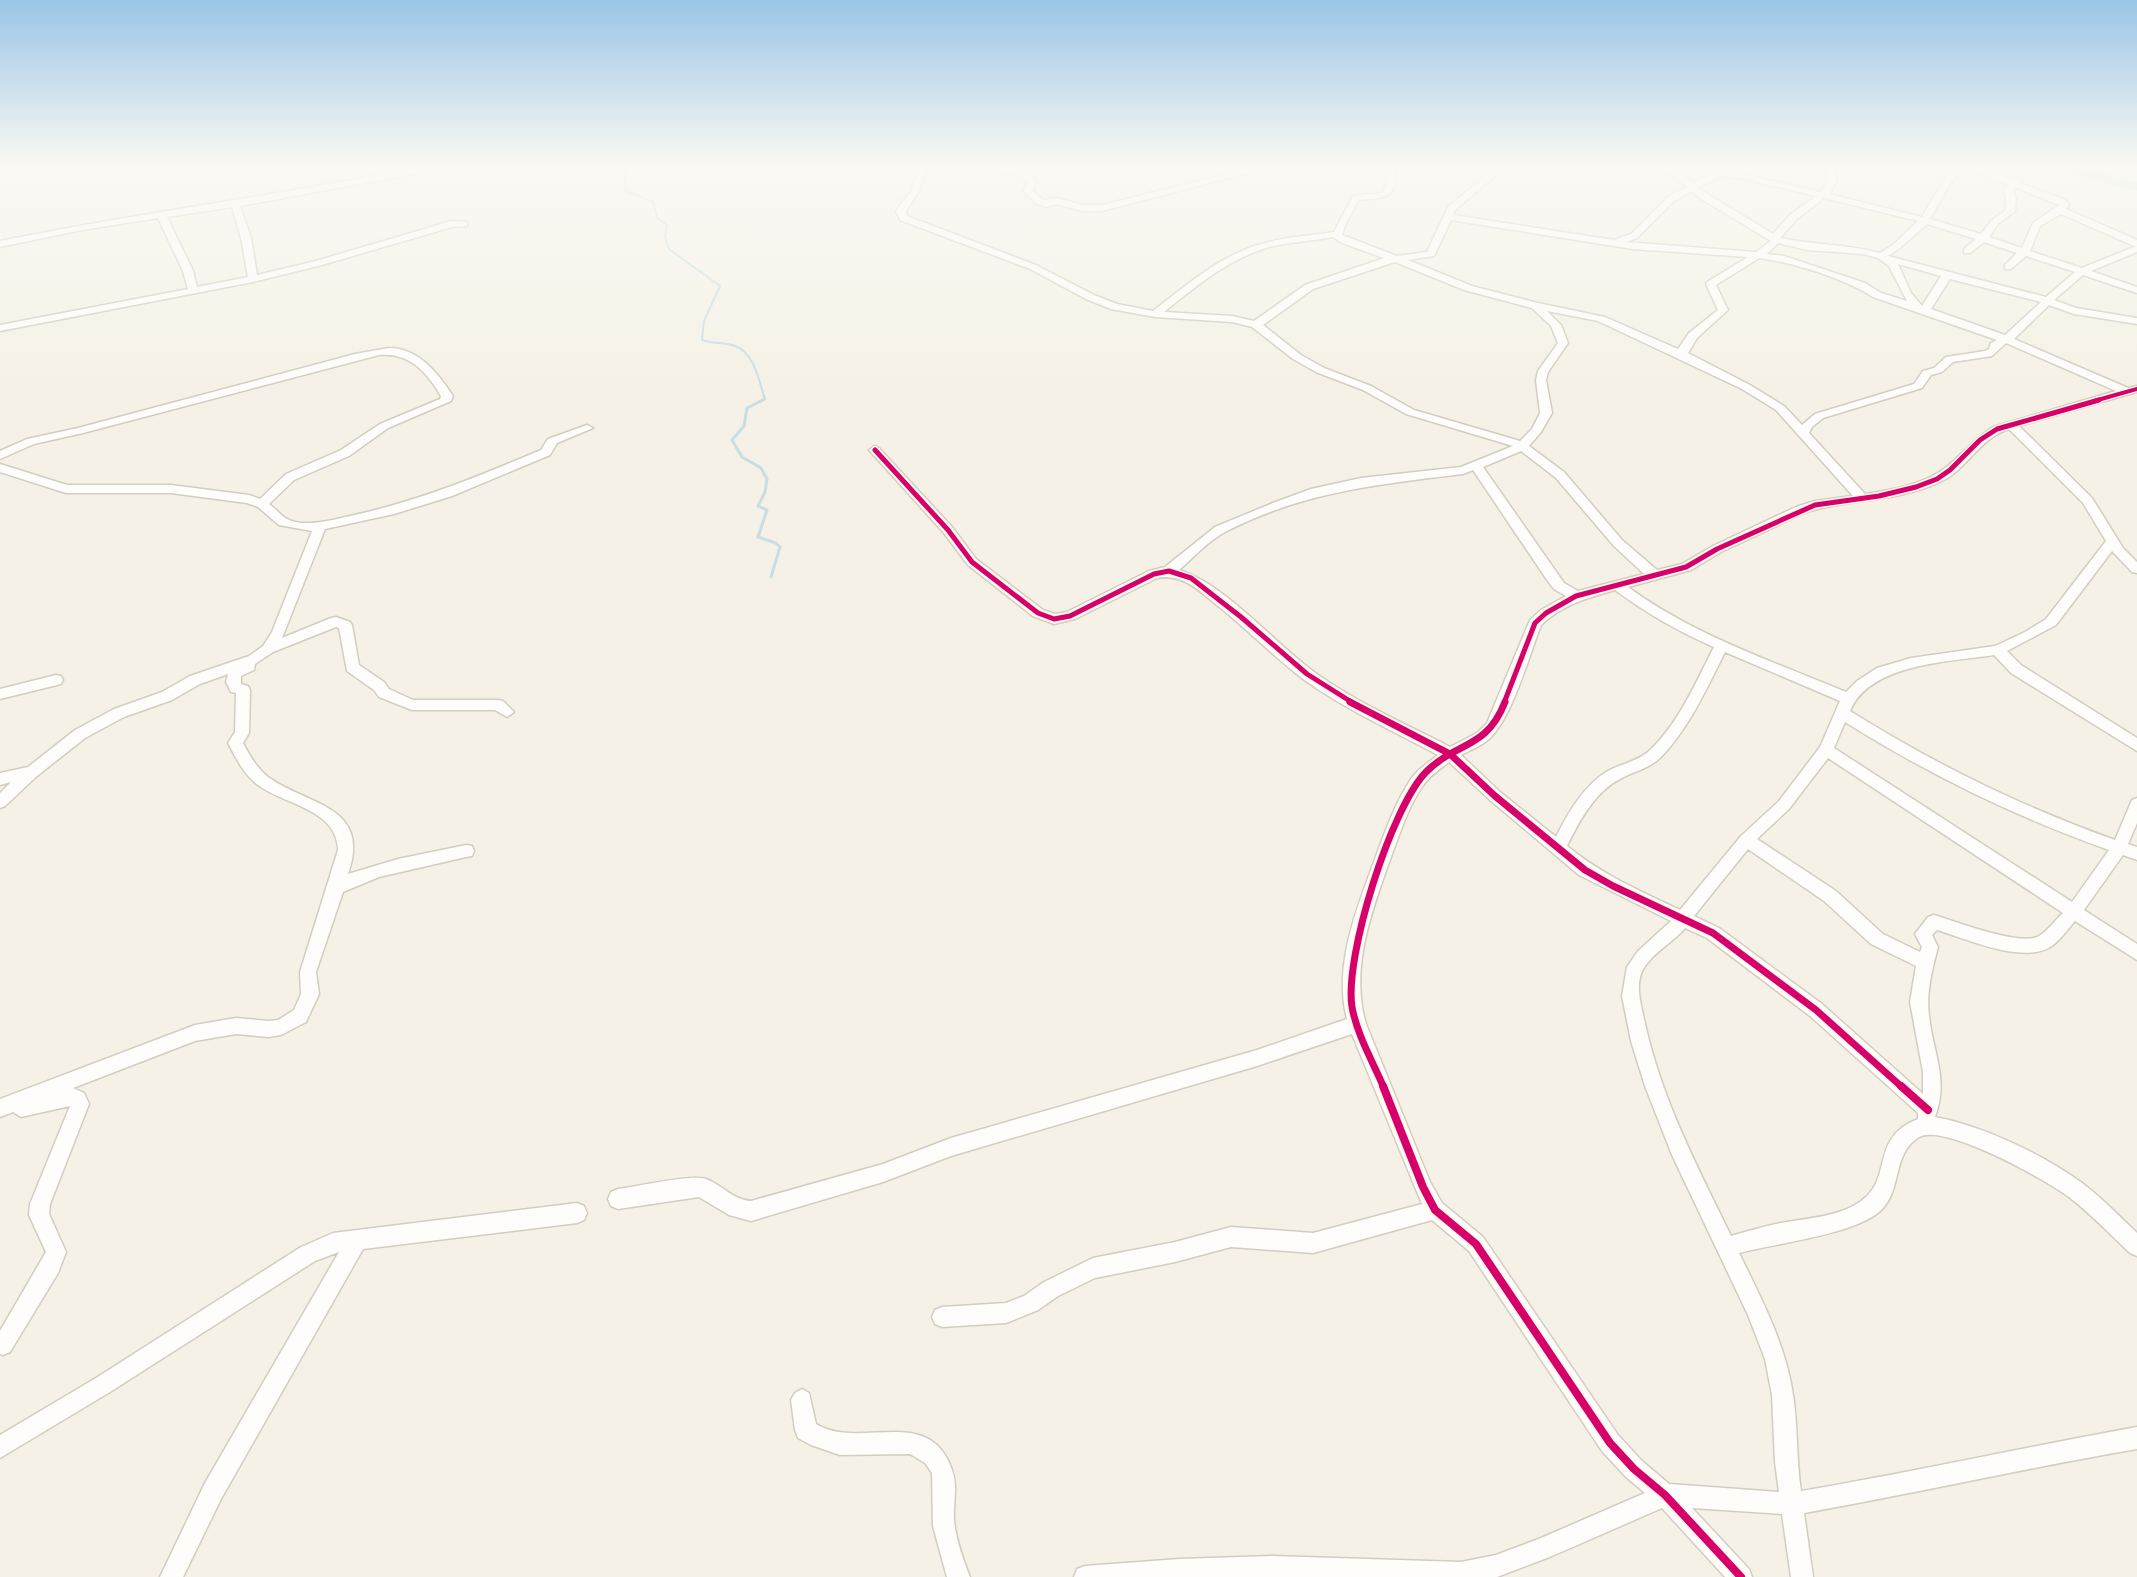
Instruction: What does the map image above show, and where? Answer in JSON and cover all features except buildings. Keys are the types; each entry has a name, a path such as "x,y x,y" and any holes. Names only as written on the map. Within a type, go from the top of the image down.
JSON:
{"street":[{"path":"0,244 31,238"},
{"path":"172,238 188,271 193,290"},
{"path":"246,238 254,279"},
{"path":"0,328 254,279 405,238"},
{"path":"955,238 1033,267 1100,302 1155,314 1232,319 1256,325 1297,357 1328,374 1358,384 1410,412 1489,434 1521,446 1560,476 1618,543 1654,576"},
{"path":"1155,314 1209,273 1245,252 1269,244 1313,238"},
{"path":"1341,238 1468,288 1536,306 1601,319 1686,357 1767,398 1804,432 1839,475 1863,499"},
{"path":"1256,325 1309,287 1394,259 1432,253 1438,238"},
{"path":"1579,238 1668,249 1712,250 1788,260 1861,285 1877,295 2008,340 2132,391"},
{"path":"1609,242 1623,241 1630,238"},
{"path":"1885,258 1906,238"},
{"path":"1967,251 1983,238 2024,254 2137,290"},
{"path":"2008,267 2024,254 2033,238"},
{"path":"2123,238 2137,244"},
{"path":"1686,357 1682,354 1683,347 1723,310 1711,284 1771,247 1775,239 1807,247 1863,251 2046,300 2085,313 2137,321"},
{"path":"1804,432 1807,425 1820,416 1918,386 1927,373 1938,370 1950,359 1988,354 1994,351 1995,345 2008,340 2046,300 2083,272 2137,249"},
{"path":"1885,258 1920,309"},
{"path":"1920,309 1947,275"},
{"path":"875,450 972,561 1038,613 1054,619 1070,616 1154,574 1169,571 1219,530 1246,517 1315,492 1391,477 1444,472 1476,466 1521,446 1537,430 1546,413 1540,380 1543,371 1563,343 1556,325 1536,306"},
{"path":"0,454 45,437 79,431 292,373 385,352 405,353 444,390 447,396 445,401 424,412 384,426 345,453 290,477 262,504"},
{"path":"1741,1577 1665,1495 1634,1469 1610,1443 1564,1371 1530,1326 1476,1244 1435,1210 1423,1187 1400,1124 1357,1024 1352,1006 1352,968 1363,913 1408,796 1428,770 1450,754 1482,737 1492,727 1501,711 1535,623 1546,613 1576,596 1686,567 1800,510 1829,502 1863,499 1916,487 1937,479 1950,470 1989,433 2010,424 2132,391"},
{"path":"2010,424 2088,501 2112,542 2137,569"},
{"path":"0,468 66,489 171,489 214,493 262,504 283,522 306,527 394,510 448,493 518,463 533,459 546,452 552,441 587,428"},
{"path":"1476,466 1552,577 1559,586 1576,596"},
{"path":"268,649 278,633 320,526"},
{"path":"1802,1577 1786,1462 1783,1395 1775,1359 1757,1311 1678,1149 1654,1086 1640,1041 1631,996 1633,972 1644,956 1672,932 1746,840 1784,806 1826,750 1846,706 1862,685 1882,672 1911,663 1997,650 2030,635 2051,622 2112,542"},
{"path":"1169,571 1191,578 1275,648 1336,694 1450,754 1557,849 1585,870 1613,886 1713,933 1816,1010 1924,1118 1981,1139 2049,1174 2079,1195 2137,1246"},
{"path":"1617,585 1666,619 1722,646 1780,668 1846,706 1870,731 1954,777 2137,854"},
{"path":"0,802 32,772 80,734 99,723 167,696 195,680 254,659 268,649 331,623 341,622 345,625 352,667 379,686 384,693 417,706 446,703 498,705 507,712"},
{"path":"1557,849 1594,790 1609,778 1647,760 1661,747 1683,715 1722,646"},
{"path":"1997,650 2016,669 2137,745"},
{"path":"0,1110 195,1033 236,1026 269,1029 281,1027 300,1016 310,994 308,972 346,857 346,842 342,826 332,814 289,796 263,781 235,743 243,733 243,690 236,688 233,682 235,673 252,664 254,659"},
{"path":"0,694 56,680"},
{"path":"1826,750 1927,813 2073,913 2137,953"},
{"path":"0,780 32,772"},
{"path":"1725,1247 1861,1213 1880,1201 1887,1185 1892,1156 1902,1140 1924,1118 1934,1084 1932,1061 1923,1032 1919,1003 1930,947 1923,934 1934,922 2013,945 2031,947 2046,941 2073,913 2119,848 2137,804"},
{"path":"1746,840 1830,896 1877,939 1926,963"},
{"path":"336,888 344,882 373,873 466,851"},
{"path":"618,1198 699,1187 710,1189 730,1207 739,1211 751,1211 883,1173 962,1144 1257,1058 1357,1024"},
{"path":"0,1110 73,1097 78,1099 80,1104 39,1204 39,1215 56,1252 51,1266 3,1345"},
{"path":"942,1317 1006,1313 1031,1303 1051,1289 1093,1268 1175,1252 1231,1237 1313,1243 1435,1210"},
{"path":"0,1447 308,1254 333,1244 420,1231 577,1213"},
{"path":"171,1577 213,1491 356,1242"},
{"path":"802,1400 806,1430 822,1440 838,1444 904,1441 917,1445 936,1460 942,1470 943,1521 948,1547 959,1577"},
{"path":"1085,1577 1138,1572 1238,1568 1411,1574 1461,1573 1496,1566 1544,1548 1665,1495 1791,1504 1923,1481 2023,1458 2137,1438"}],"waterway":[{"path":"665,238 669,249 720,286 704,321 702,340 735,346 747,355 752,361 765,399 760,401"},
{"path":"763,400 747,408 744,426 732,440 742,457 761,468 767,479 765,492 758,506 767,510 758,537 776,543 780,547 771,577"}],"cycle path":[{"path":"1741,1577 1665,1495 1634,1469 1610,1443 1476,1244 1435,1210 1423,1187 1357,1024 1352,1006 1352,968 1363,913 1398,818 1417,782 1428,770 1450,754 1482,737 1492,727 1501,711 1535,623 1546,613 1576,596 1686,567 1717,549 1800,510 1815,505 1879,496 1916,487 1937,479 1950,470 1980,440 1997,429 2137,389"},
{"path":"875,450 948,530 972,562 1038,613 1054,619 1070,616 1154,574 1169,571 1191,578 1241,617 1307,674 1336,694 1450,754 1495,796 1585,870 1613,886 1713,933 1816,1010 1928,1110"}]}
